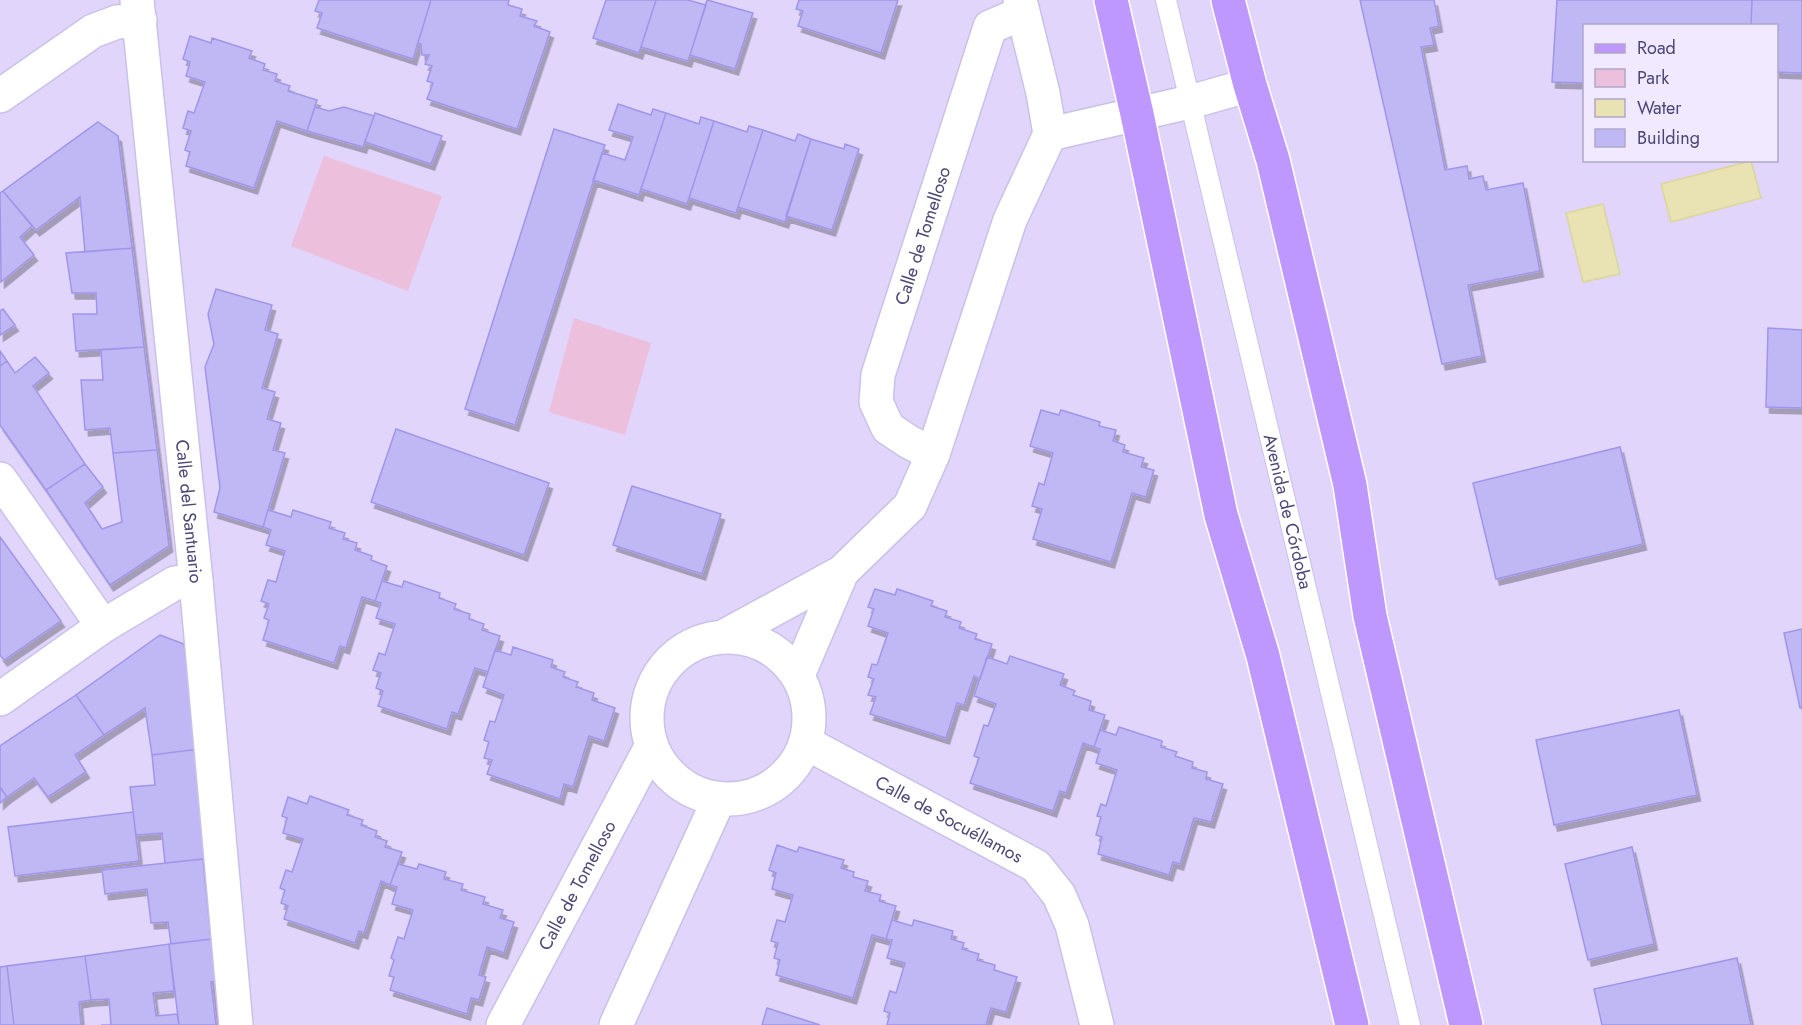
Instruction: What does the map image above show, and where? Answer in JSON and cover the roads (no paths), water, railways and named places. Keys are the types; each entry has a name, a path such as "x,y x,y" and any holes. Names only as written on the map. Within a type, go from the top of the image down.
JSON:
{"main road":[{"path":"1111,0 1221,515 1263,656 1352,1025"},
{"path":"1228,0 1250,85 1273,160 1350,484 1370,616 1466,1025"}],"street":[{"path":"723,637 843,572 910,506 933,454 1010,220 1050,134 1021,7"},
{"name":"Calle de Tomelloso","path":"933,454 888,428 876,402 878,375 990,27 1021,7"},
{"path":"0,96 93,31 117,22 138,10"},
{"name":"Calle del Santuario","path":"138,10 196,580 236,1025"},
{"path":"1050,134 1190,102 1250,85"},
{"path":"0,479 104,626"},
{"path":"798,675 843,572"},
{"path":"0,699 104,626 175,583 196,580"},
{"path":"723,637 745,639 765,646 784,658 798,675 807,697 810,720 806,743 793,768 772,787 747,797 719,800 697,794 678,783 662,767 651,747 646,720 650,692 664,667 680,651 700,641 723,637"},
{"name":"Calle de Socuéllamos","path":"806,743 1036,866 1059,896 1072,925 1096,1025"},
{"name":"Calle de Tomelloso","path":"503,1025 651,747"},
{"path":"616,1025 719,800"}],"lane":[{"name":"Avenida de Córdoba","path":"1166,0 1410,1025"}],"water":[{"path":"1751,162 1761,198 1671,222 1661,184"},
{"path":"1603,204 1620,274 1583,282 1566,213"}]}
